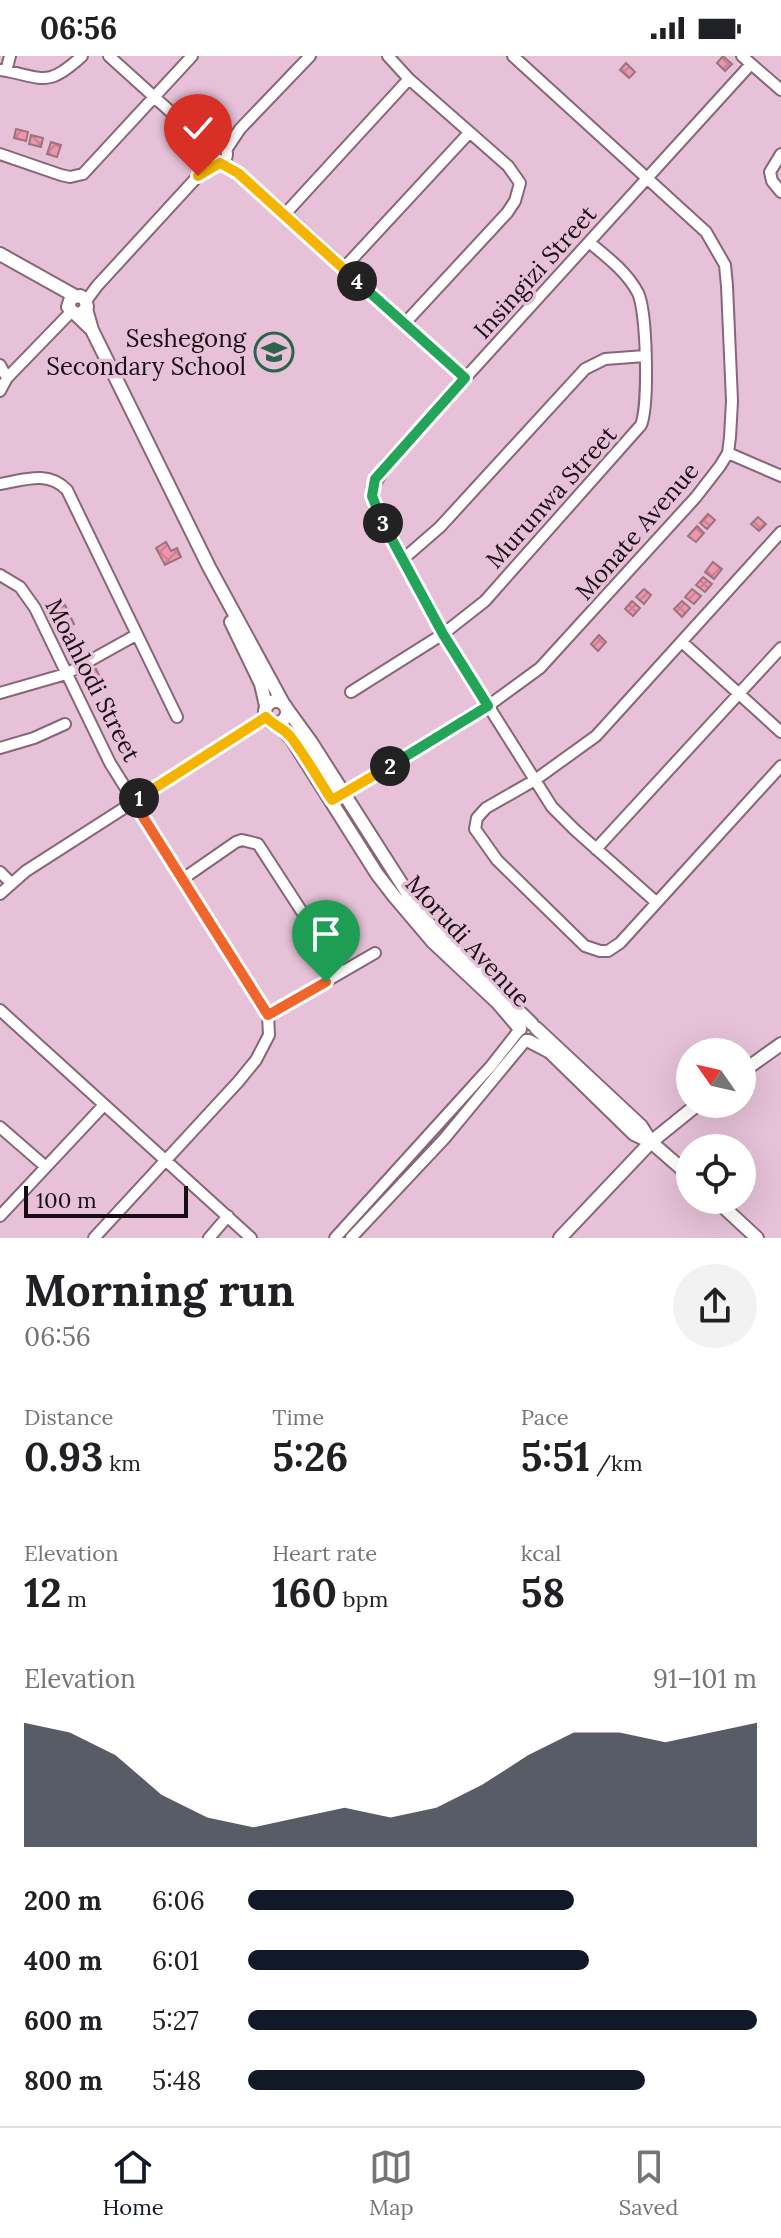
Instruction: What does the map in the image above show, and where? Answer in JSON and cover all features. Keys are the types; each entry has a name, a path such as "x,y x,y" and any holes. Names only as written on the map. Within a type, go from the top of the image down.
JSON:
{"street":[{"path":"10,56 3,70 44,79 55,78 82,56"},
{"path":"109,56 465,378"},
{"path":"0,154 61,175 76,176 88,170 192,56"},
{"path":"3,386 310,56"},
{"path":"388,56 409,79 517,177 519,192 507,213 405,323"},
{"name":"Monate Avenue","path":"338,797 488,706 540,668 696,497 728,453 732,401 725,265 706,232 513,56"},
{"path":"742,56 781,90"},
{"name":"Insingizi Street","path":"656,902 561,818 443,634 375,506 372,489 387,464 751,64"},
{"path":"285,214 409,79"},
{"path":"343,269 469,133"},
{"path":"781,154 770,172 772,181 781,192"},
{"name":"Murunwa Street","path":"351,692 443,634 485,601 637,432 645,408 641,300 615,264 590,243"},
{"name":"Morudi Avenue","path":"0,254 54,286 78,305 209,567 338,797 377,874 414,921 449,958 676,1164"},
{"path":"402,560 440,527 585,369 605,359 645,356"},
{"path":"0,365 3,386"},
{"path":"728,453 781,476"},
{"path":"0,484 44,477 56,480 67,490 177,717"},
{"path":"781,532 596,736 535,780 486,808 475,824 480,839 514,879 577,939 593,950 608,951 781,766"},
{"name":"Morudi Avenue","path":"209,567 237,637 261,684 270,716 338,797"},
{"name":"Moahlodi Street","path":"0,575 13,581 28,596 94,733 133,801 268,1015"},
{"path":"0,693 66,674 136,635"},
{"path":"682,642 781,732"},
{"path":"596,849 781,648"},
{"path":"0,894 11,883 133,801 270,716 287,717 285,706 276,701 270,716"},
{"path":"0,748 65,724"},
{"path":"184,878 236,842 242,840 258,844 341,972"},
{"path":"0,872 11,883"},
{"path":"94,1238 256,1060 267,1041 268,1015 375,953"},
{"path":"0,1010 251,1238"},
{"path":"335,1238 491,1066 528,1032"},
{"path":"351,1238 444,1139 528,1032"},
{"path":"756,1062 781,1044"},
{"path":"0,1216 104,1105"},
{"path":"560,1238 651,1142 681,1118"},
{"path":"0,1127 46,1167"},
{"path":"731,1214 757,1238"},
{"path":"209,1238 228,1216"}],"building":[{"path":"723,56 732,64 725,71 717,63"},
{"path":"626,63 635,72 629,78 620,70"},
{"path":"16,129 28,132 26,141 14,138"},
{"path":"31,135 43,138 41,147 29,144"},
{"path":"51,142 61,145 57,157 47,154"},
{"path":"708,514 715,520 707,529 700,523"},
{"path":"758,517 766,524 759,531 751,524"},
{"path":"697,526 704,533 696,542 688,536"},
{"path":"166,542 171,551 177,548 181,557 165,565 156,548"},
{"path":"713,562 722,569 714,579 705,572"},
{"path":"703,577 712,584 705,592 696,585"},
{"path":"644,589 651,595 644,604 636,597"},
{"path":"692,589 701,596 694,604 685,597"},
{"path":"632,601 640,608 633,616 625,609"},
{"path":"682,601 690,608 682,617 674,609"},
{"path":"65,605 74,624 63,629 54,610"},
{"path":"599,635 606,642 598,651 591,644"},
{"path":"96,669 105,688 94,693 85,675"},
{"path":"118,717 127,736 117,741 108,722"}],"place":[{"name":"Seshegong Secondary School","path":"274,352"}],"route":[{"path":"198,176 220,163 238,173 465,378 375,479 372,496 402,560 488,706 332,800 291,738 266,717 133,801 268,1015 326,982"}]}
